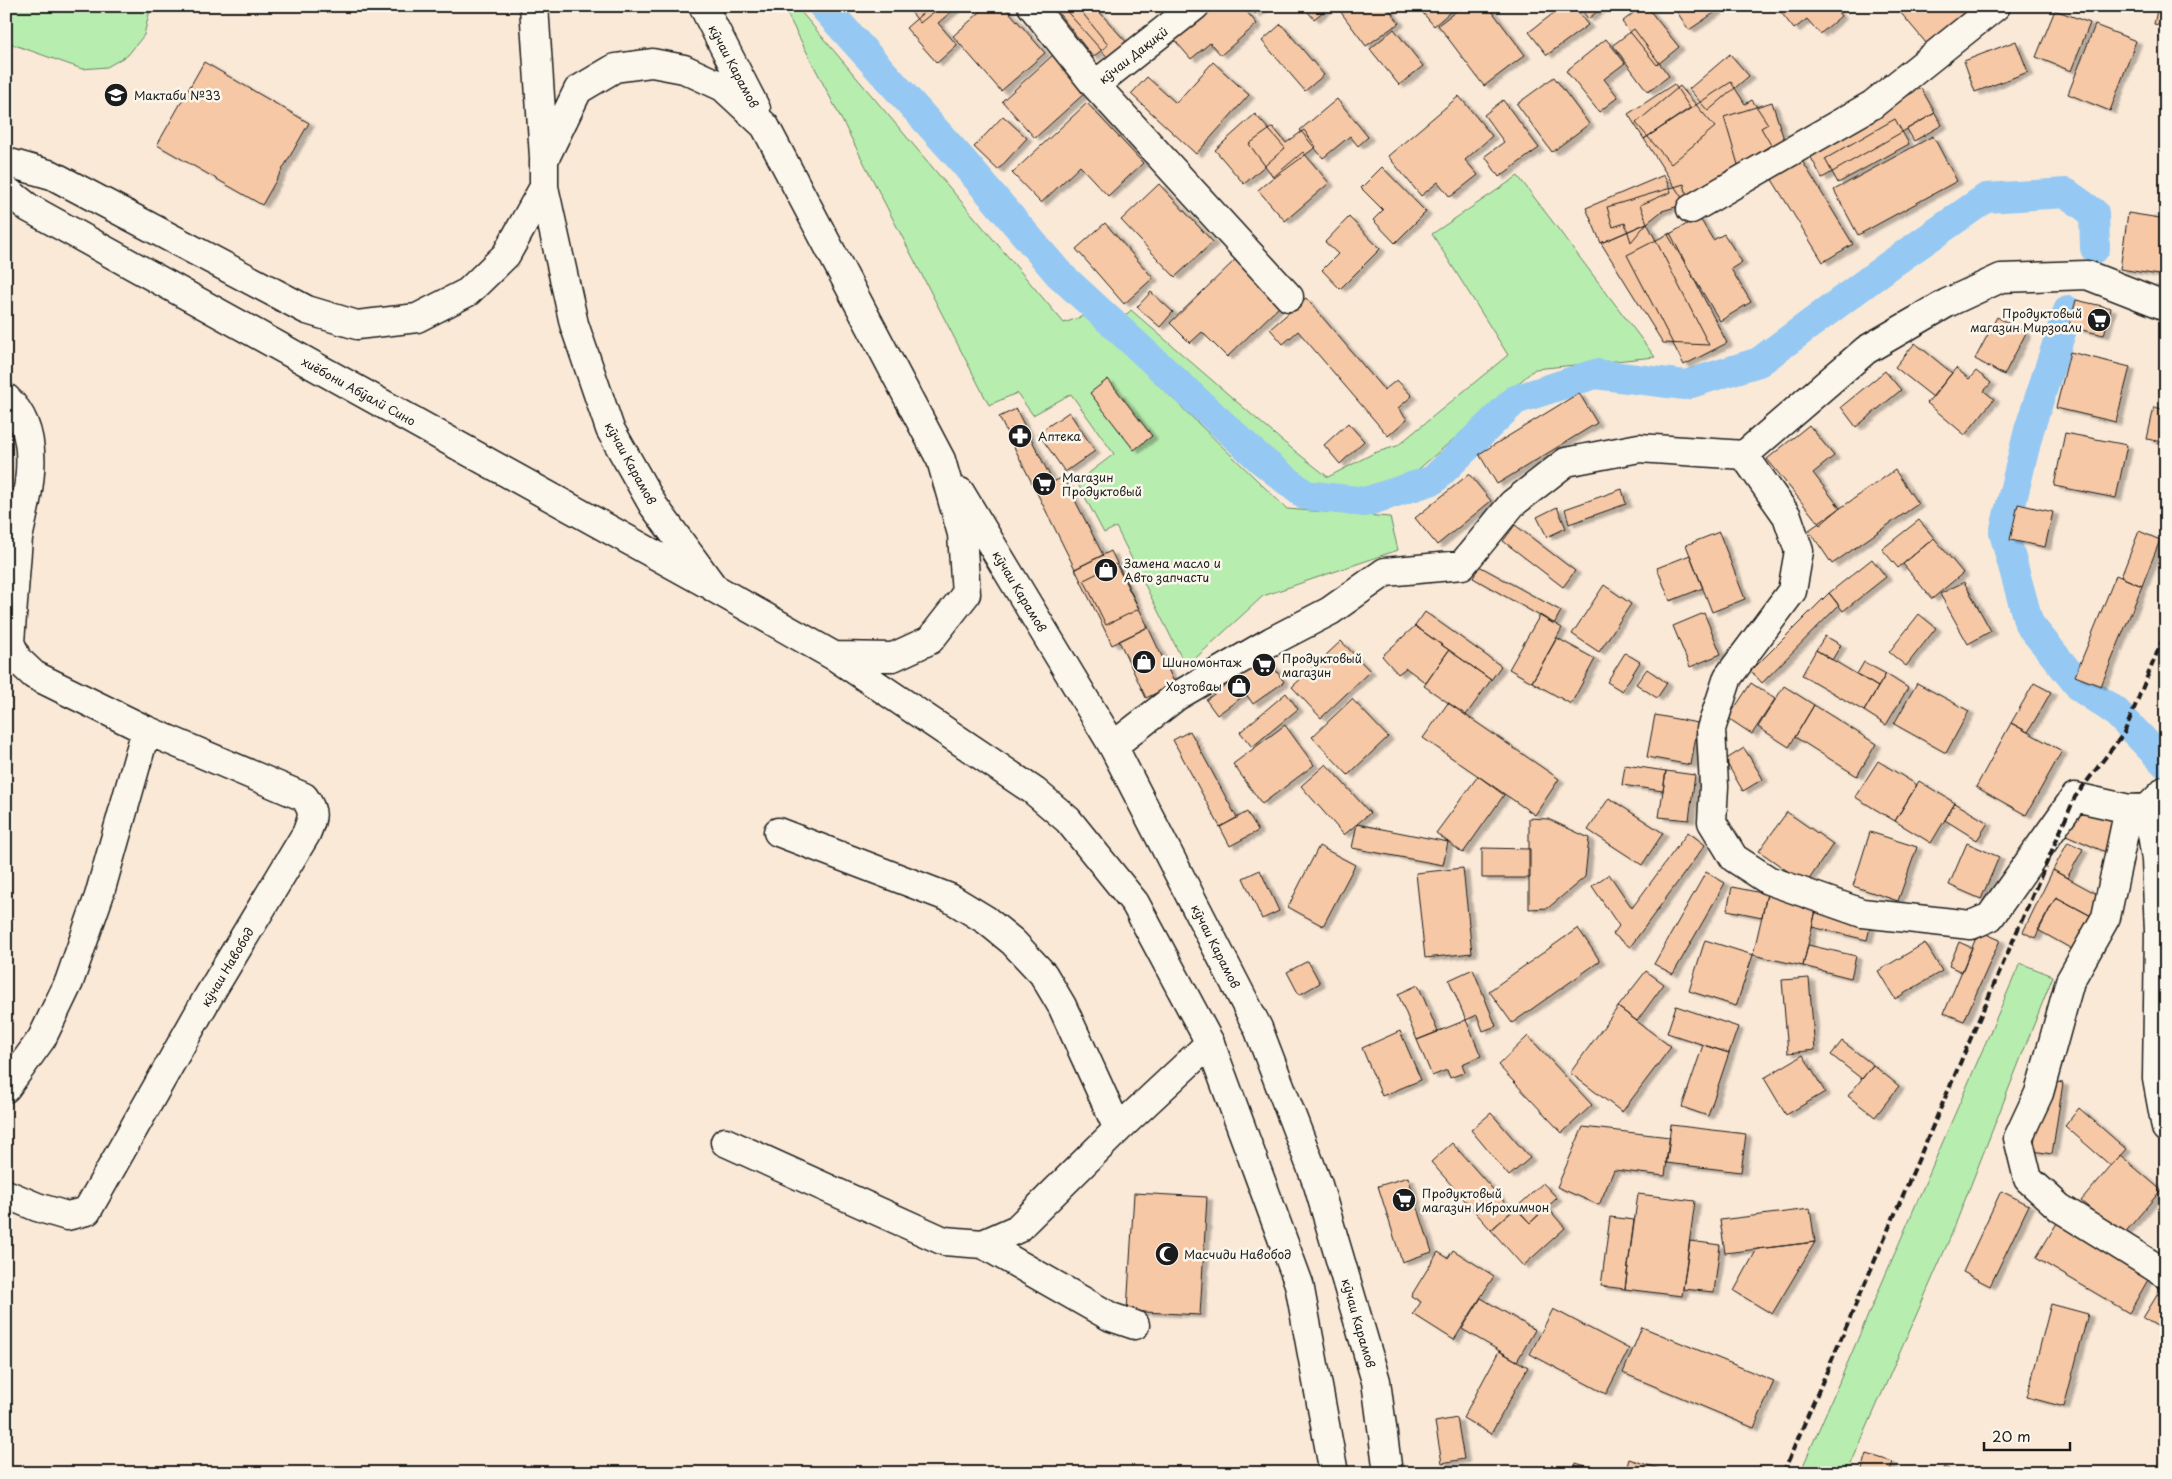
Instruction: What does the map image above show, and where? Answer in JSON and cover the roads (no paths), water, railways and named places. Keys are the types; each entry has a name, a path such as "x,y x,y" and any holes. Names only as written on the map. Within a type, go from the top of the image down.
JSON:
{"street":[{"name":"кӯчаи Карамов","path":"534,6 544,187 574,324 610,429 653,504 714,588 834,656 1034,791 1068,820 1135,904 1210,1043 1299,1284 1334,1473"},
{"name":"кӯчаи Карамов","path":"702,6 941,460 1113,746 1258,1028 1315,1176 1376,1381 1388,1473"},
{"path":"1032,6 1095,85 1289,298"},
{"name":"кӯчаи Дақиқӣ","path":"1095,85 1195,6"},
{"path":"1691,209 1872,105 1996,6"},
{"name":"кӯчаи Карамов","path":"544,160 578,90 615,68 652,63 684,70 723,87 765,126"},
{"path":"6,162 52,175 307,310 357,324 417,318 468,292 506,255 544,187"},
{"name":"хиёбони Абӯалӣ Сино","path":"6,190 29,208 714,588"},
{"path":"1113,746 1177,696 1272,641 1330,611 1385,572 1462,565 1512,504 1566,462 1639,448 1744,455 1866,350 1947,303 2001,278 2086,275 2166,306"},
{"name":"кӯчаи Навобод","path":"6,398 17,407 31,446 28,490 12,537 10,642 17,659 34,675 146,730 304,797 311,807 312,819 306,834 208,997 87,1211 67,1216 37,1207 6,1194"},
{"path":"1744,455 1787,516 1799,551 1792,591 1728,677 1711,729 1714,786 1712,822 1734,858 1768,880 1862,912 1971,925 1990,917 2075,797 2148,802"},
{"name":"кӯчаи Карамов","path":"834,656 893,657 930,640 966,594 962,534 941,460"},
{"path":"6,1088 42,1038 69,982 99,896 146,730"},
{"path":"2148,802 2156,859 2159,932 2156,1079 2166,1128"},
{"path":"2148,802 2106,917 2070,981 2039,1093 2018,1138 2028,1178 2060,1208 2166,1274"},
{"path":"778,832 950,898 986,920 1013,942 1043,974 1062,1006 1118,1129"},
{"path":"983,1244 1017,1229 1118,1129 1210,1043"},
{"path":"725,1142 944,1241 983,1244 1111,1317 1135,1325"}],"waterway":[{"path":"823,6 960,158 1059,274 1259,458 1305,495 1365,502 1433,480 1515,400 1595,374 1685,385 1759,362 1891,264 1986,198 2066,193 2094,213 2095,248"},
{"path":"2068,311 2029,430 2004,533 2029,624 2081,688 2115,711 2166,764"}],"railway":[{"path":"1783,1473 2075,797 2124,733 2166,631"}],"place":[{"name":"Мактаби №33","path":"116,95"},
{"name":"Продуктовый магазин Мирзоали","path":"2099,320"},
{"name":"Аптека","path":"1020,436"},
{"name":"Магазин Продуктовый","path":"1044,484"},
{"name":"Замена масло и Авто запчасти","path":"1106,570"},
{"name":"Шиномонтаж","path":"1144,662"},
{"name":"Продуктовый магазин","path":"1264,665"},
{"name":"Хозтоваы","path":"1239,686"},
{"name":"Продуктовый магазин Иброхимчон","path":"1404,1200"},
{"name":"Масчиди Навобод","path":"1167,1254"}]}
